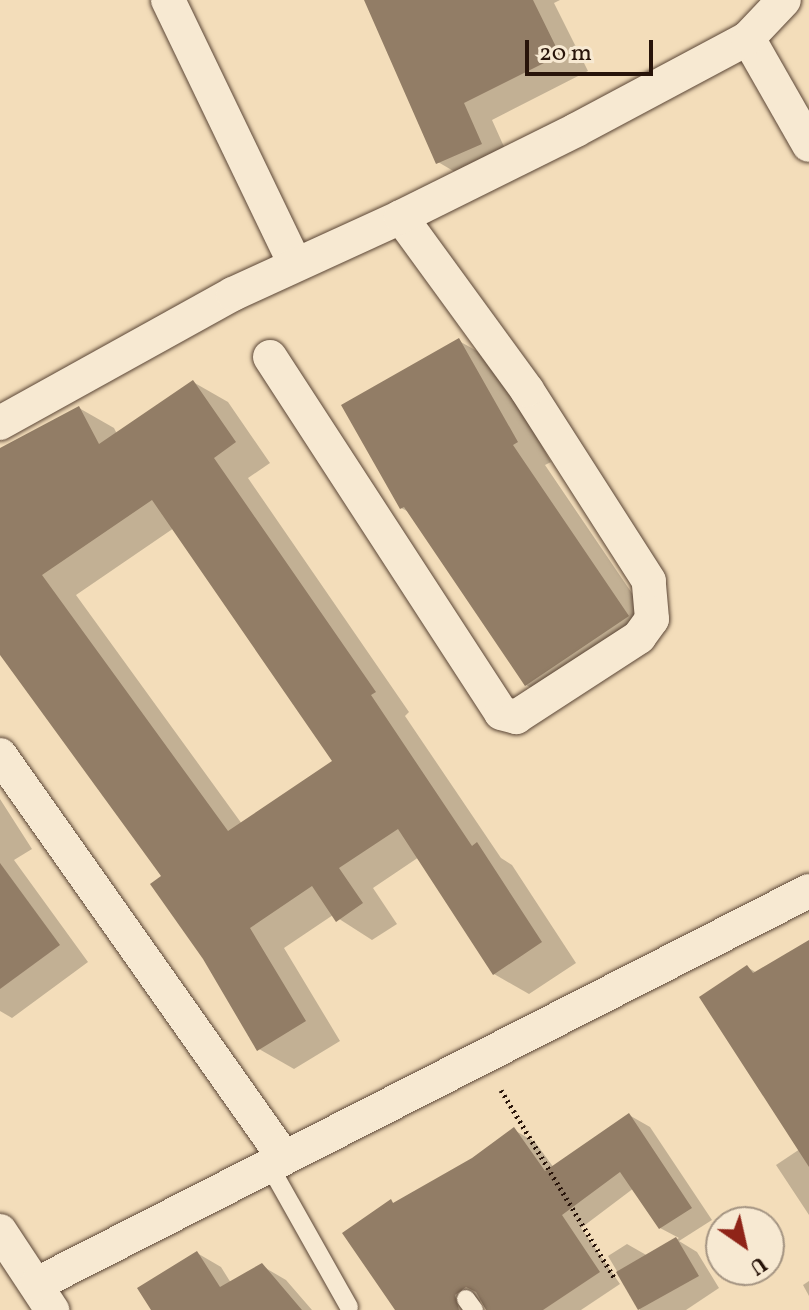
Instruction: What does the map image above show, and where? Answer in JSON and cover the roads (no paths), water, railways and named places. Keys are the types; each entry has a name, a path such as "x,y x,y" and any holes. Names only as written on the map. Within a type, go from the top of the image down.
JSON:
{"street":[{"path":"168,0 295,264"},
{"path":"0,423 295,264 401,217 576,130 748,38 784,0"},
{"path":"748,38 809,145"},
{"path":"270,357 501,713 508,718 516,717 639,637 652,619 649,581 527,390 401,217"},
{"path":"1,759 276,1161"},
{"path":"0,1231 45,1297 276,1161 809,891"}],"lane":[{"path":"276,1161 349,1307"}]}
